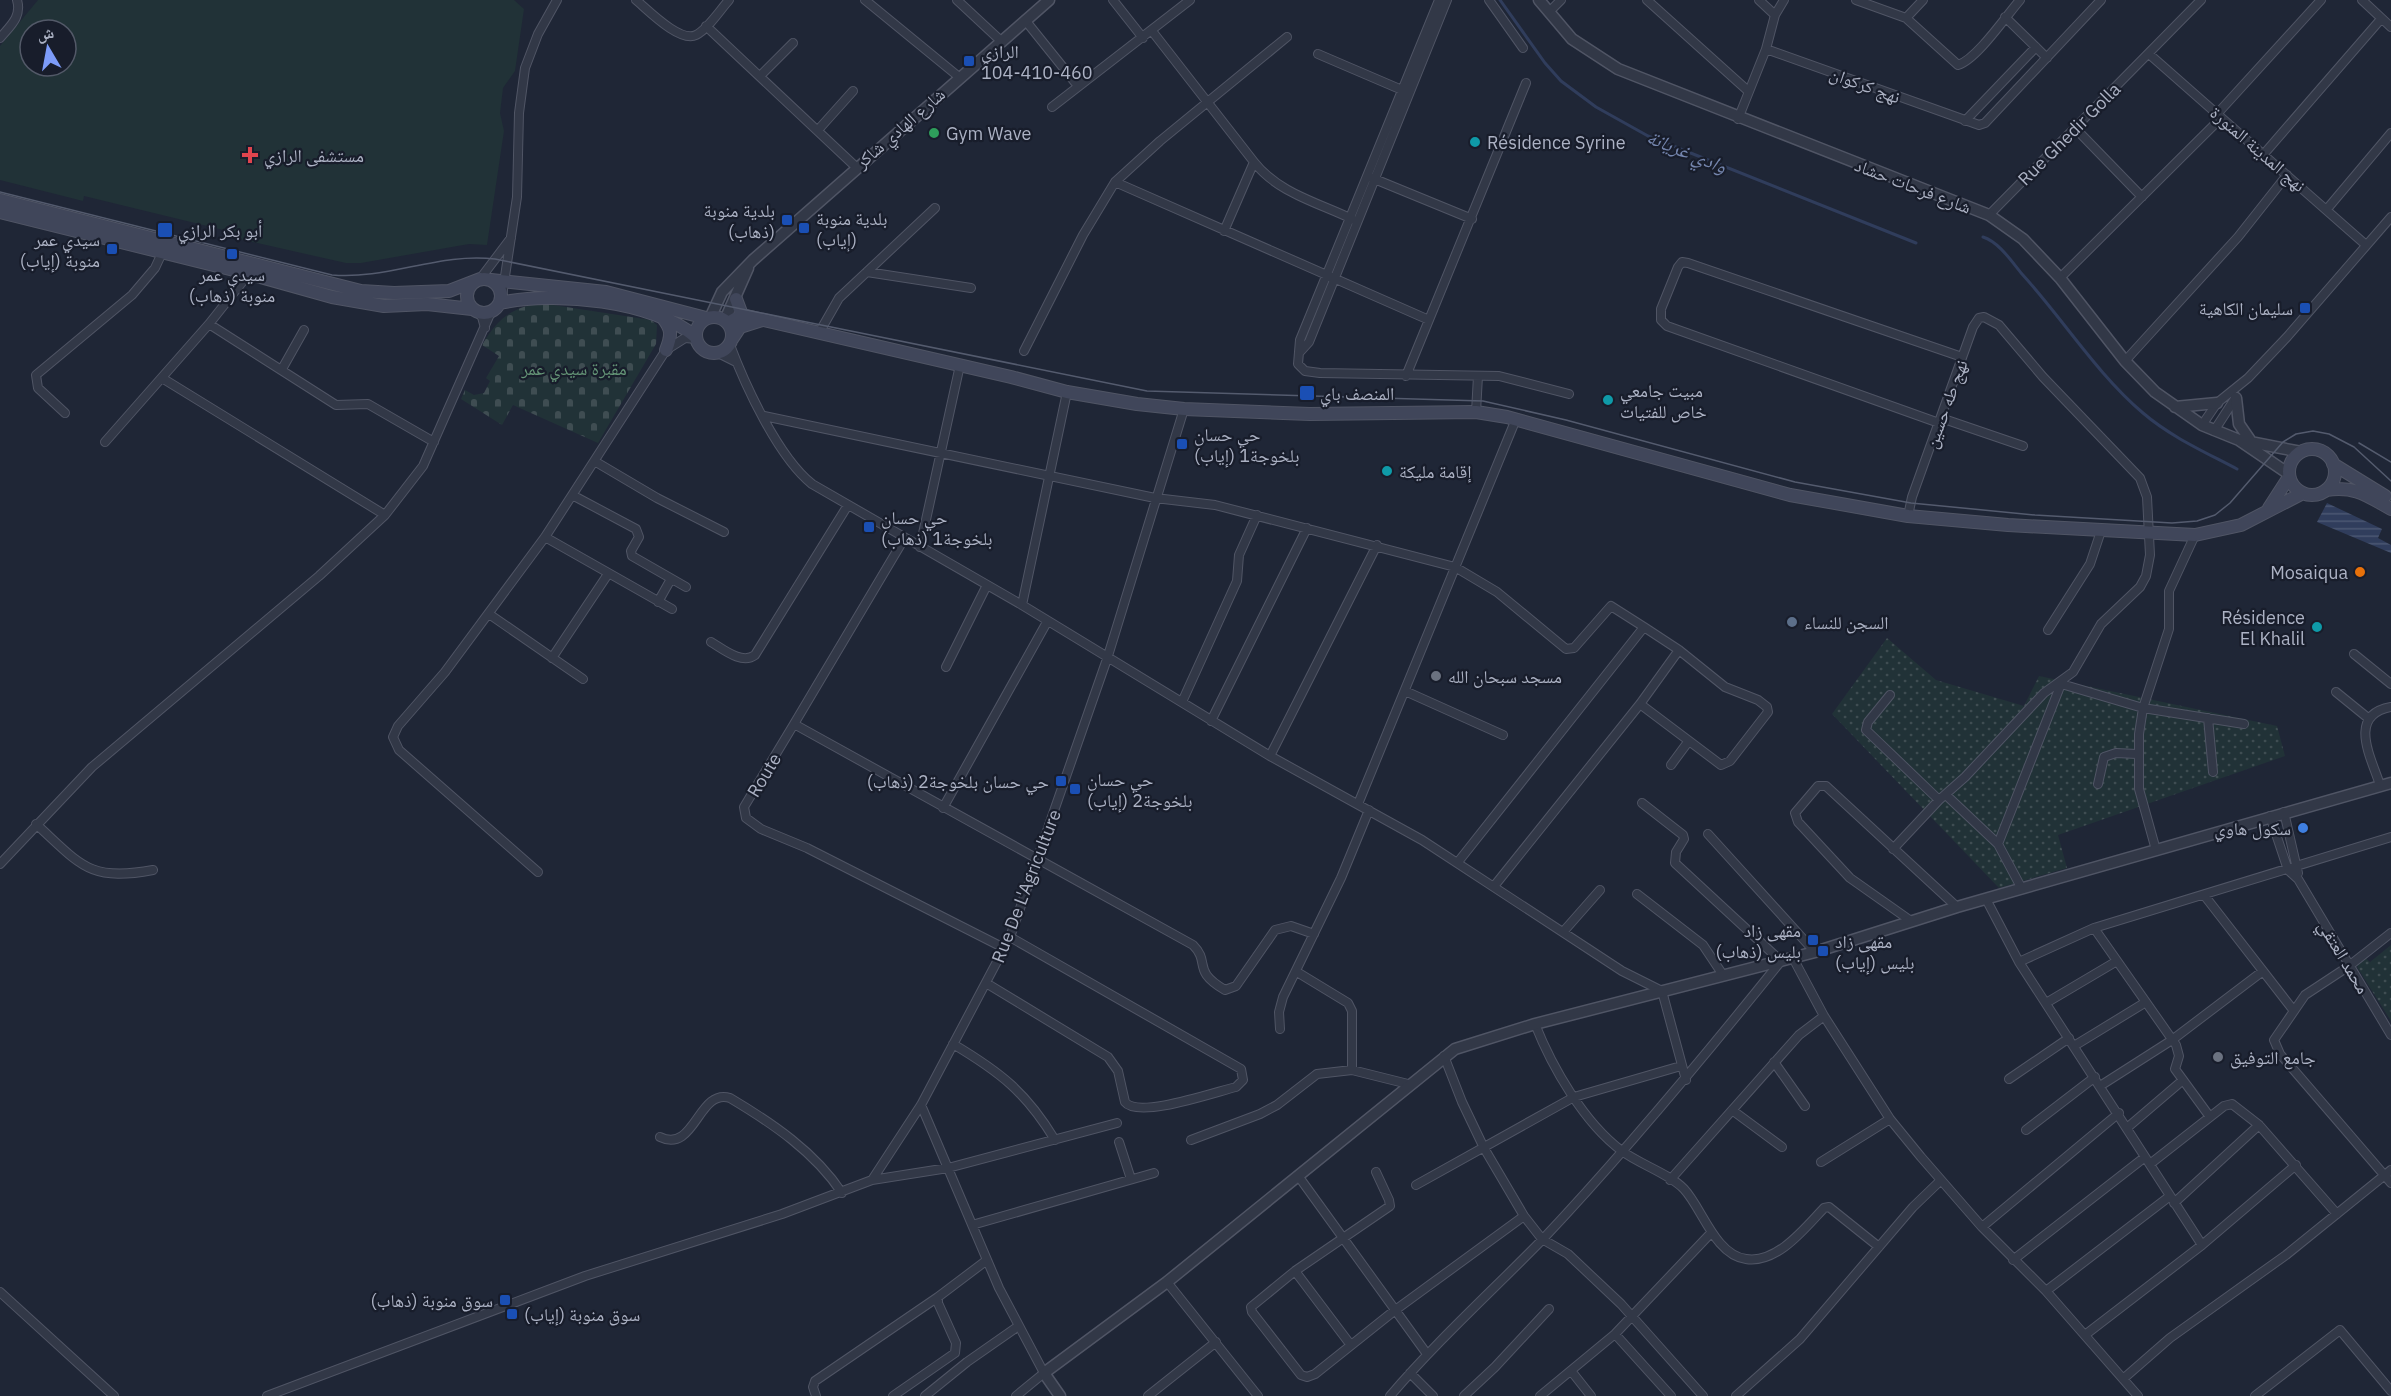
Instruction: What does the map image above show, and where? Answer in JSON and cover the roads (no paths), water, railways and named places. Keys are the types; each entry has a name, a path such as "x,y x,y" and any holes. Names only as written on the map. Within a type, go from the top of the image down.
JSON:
{"main road":[{"path":"0,200 252,269 332,297 384,306 427,304 475,310 498,304 560,297 617,306 674,320 696,338 702,349 718,353 731,342 740,327 766,319"},
{"path":"0,212 162,253 361,291 394,294 449,291 485,280 606,292 726,321 742,315 766,319 1067,392 1184,409 1310,414 1476,412 1516,419 1790,495 1908,516 2101,531 2195,535 2241,525 2302,493"},
{"path":"485,280 500,288 498,304"},
{"path":"475,310 467,300 468,290 485,280"},
{"path":"736,299 742,315"},
{"path":"661,316 672,333 666,350"},
{"path":"696,338 697,328 708,317"},
{"path":"726,321 732,331 731,342"},
{"path":"2270,508 2289,476 2292,461 2301,452 2316,450 2329,457 2333,464 2334,478 2326,490"},
{"path":"2333,464 2391,500"},
{"path":"2289,476 2292,484 2302,493 2312,495 2326,490 2345,488 2356,490 2391,509"}],"street":[{"path":"0,38 17,18 19,8 16,0"},
{"path":"2,857 98,761 319,576 385,515 413,481 434,442 506,282 517,197 519,113 525,68 538,34 557,0"},
{"path":"636,0 683,36 698,34 729,0"},
{"path":"865,0 959,77"},
{"path":"957,0 1001,41"},
{"name":"شارع الهادي شاكر","path":"708,317 722,291 753,260 856,167 1049,0"},
{"path":"1113,0 1143,38"},
{"path":"1052,107 1190,0"},
{"path":"1371,177 1402,90 1439,0"},
{"path":"1447,0 1330,277 1309,342 1299,354 1298,364 1309,372 1516,378 1569,394"},
{"path":"1490,0 1523,48"},
{"name":"شارع فرحات حشاد","path":"1539,0 1572,39 1618,69 1738,119 1989,215 2023,239 2060,278 2125,361 2155,392 2214,431 2276,449 2301,452"},
{"path":"1549,12 1561,0"},
{"path":"1647,0 1747,90"},
{"path":"1759,0 1775,15"},
{"path":"1738,119 1747,90 1766,49 1775,15 1784,0"},
{"path":"1856,0 1906,18 1958,65 1964,63 1978,49 2020,0"},
{"path":"1906,18 1923,0"},
{"path":"2036,47 1965,121 1979,125 1984,123 2100,0"},
{"name":"Rue Ghedir Golla","path":"1989,215 2201,0"},
{"path":"2060,278 2142,198 2219,116 2321,0"},
{"path":"2362,0 2391,27"},
{"path":"2005,17 2047,58"},
{"path":"2264,155 2381,19"},
{"path":"1025,20 1078,86"},
{"path":"706,26 856,167"},
{"path":"1152,31 1262,172 1282,188 1354,219"},
{"path":"1024,351 1083,235 1114,182 1287,38"},
{"path":"760,76 793,43"},
{"name":"نهج كركوان","path":"1766,49 1965,121"},
{"path":"1318,54 1402,90"},
{"name":"نهج المدينة المنورة","path":"2149,54 2327,208 2366,245"},
{"path":"1407,376 1526,83"},
{"path":"818,130 853,91"},
{"path":"2075,128 2142,198"},
{"path":"2327,208 2391,133"},
{"path":"1224,231 1254,162"},
{"path":"2125,361 2238,237 2287,175"},
{"path":"1371,177 1472,219"},
{"path":"1114,182 1429,320"},
{"path":"819,333 840,298 935,207"},
{"path":"2202,425 2217,403 2248,378 2327,292 2391,217"},
{"path":"485,280 513,235"},
{"path":"65,413 38,388 36,375 132,295 155,268 162,253"},
{"name":"شارع الهادي شاكر","path":"726,321 753,260"},
{"path":"1962,357 1688,262 1682,262 1678,267 1661,309 1661,320 1667,326 1940,421 2023,446"},
{"path":"105,442 209,324 252,269"},
{"path":"867,272 971,288"},
{"path":"475,310 482,317 485,328"},
{"name":"نهج طه حسين","path":"1908,516 1973,327 1979,318 1984,316 1999,325 2043,377 2132,468 2144,485 2147,497 2148,533"},
{"path":"209,324 336,405 368,404 434,442"},
{"path":"282,369 304,330"},
{"path":"538,872 399,750 393,737 398,726 446,672 574,496 666,350 685,338 696,338"},
{"path":"731,342 736,362 764,416 796,469 812,484 903,539 1022,605 1107,659 1270,756 1458,862 1622,971 1662,991 1686,1080"},
{"path":"718,353 736,362"},
{"path":"920,548 960,365"},
{"path":"1476,412 1478,376"},
{"path":"162,378 385,515"},
{"path":"2214,431 2248,378"},
{"path":"1022,605 1067,392"},
{"path":"2236,398 2239,424 2245,440"},
{"path":"2175,407 2217,403"},
{"name":"Rue De L'Agriculture","path":"872,1180 921,1105 1010,937 1107,659 1184,409"},
{"path":"764,416 1155,498 1215,505 1455,567 1497,592 1566,649 1575,648 1611,606 1679,650 1725,687 1758,700 1767,707 1768,712 1725,764 1714,761 1640,704"},
{"path":"1358,804 1516,419"},
{"name":"شارع فرحات حشاد","path":"2245,440 2289,476"},
{"path":"596,462 657,498 724,532"},
{"path":"574,496 636,529 639,537 631,551 632,556 686,587"},
{"path":"711,642 742,659 749,659 755,655 848,506"},
{"path":"1182,702 1237,581 1239,555 1257,515"},
{"path":"1211,721 1307,528"},
{"path":"2048,630 2090,564 2101,531"},
{"path":"1893,849 2044,693 2073,672 2101,624 2140,587 2149,565 2148,533"},
{"path":"2156,850 2142,804 2137,754 2143,708 2169,629 2169,591 2195,535"},
{"path":"545,537 672,609"},
{"path":"903,539 794,724 943,808 1039,857 1193,945 1197,949 1206,977 1226,990 1236,986 1275,930 1291,926 1314,934"},
{"path":"1270,756 1377,545"},
{"path":"552,658 608,574"},
{"path":"658,602 671,579"},
{"path":"946,667 987,585"},
{"path":"489,614 584,679"},
{"path":"943,808 1047,622"},
{"path":"1458,862 1644,627"},
{"path":"1495,885 1640,704 1679,650"},
{"path":"2354,654 2391,684"},
{"path":"2059,684 2143,708 2244,724"},
{"path":"1998,843 2059,684"},
{"path":"1405,691 1503,735"},
{"path":"2336,692 2368,718"},
{"path":"1890,695 1868,723 1866,730 1998,843 2022,889"},
{"path":"1016,1396 1167,1282 1299,1177 1408,1084 1444,1056 1469,1043 1723,975 1781,962 1957,907 2386,784 2366,740 2368,718 2379,710 2391,707"},
{"path":"2208,718 2213,772"},
{"name":"Route","path":"794,724 744,807 746,818 761,829 807,848 1004,948"},
{"path":"1671,765 1688,742"},
{"path":"2098,784 2104,757 2116,753 2137,754"},
{"path":"1911,921 1850,878 1798,822 1795,813 1818,786 1826,786 1957,907"},
{"path":"1642,804 1683,835 1684,839 1676,852 1675,863 1781,962"},
{"path":"1280,1029 1281,1005 1298,972 1369,810"},
{"path":"2284,812 2298,867 2298,879"},
{"name":"محمد العتقي","path":"2270,816 2288,870 2298,879 2390,1033"},
{"path":"36,824 74,859 99,873 120,875 153,870"},
{"path":"1708,834 1815,952"},
{"path":"2019,962 2094,928 2391,837"},
{"path":"1563,932 1600,890"},
{"path":"1637,894 1703,945 1723,975"},
{"path":"2205,895 2294,1011"},
{"path":"1986,899 2019,962 2119,1113 2147,1161 2202,1245"},
{"path":"2094,928 2172,1040 2179,1052 2175,1069 2210,1116"},
{"path":"2391,933 2349,966 2305,995 2291,1019 2276,1035 2275,1047 2387,1173 2391,1183"},
{"path":"986,983 1108,1057 1118,1071 1125,1102 1134,1109 1151,1108 1236,1087 1243,1080 1241,1069 1010,937"},
{"path":"1793,958 1824,1016 1890,1119 1940,1181 2013,1260 2046,1291 2138,1396"},
{"path":"2046,1003 2117,961"},
{"path":"1390,1396 1427,1354 1542,1239 1686,1080 1781,962"},
{"path":"2100,1086 2172,1040 2263,971"},
{"path":"1298,972 1348,1003 1352,1011 1352,1070"},
{"path":"2009,1079 2146,1002"},
{"path":"1670,1180 1799,1035 1824,1016"},
{"path":"1535,1024 1546,1053 1574,1096 1603,1134 1622,1151 1683,1187 1711,1233 1736,1255 1744,1259 1756,1260 1780,1249 1824,1208 1829,1207 1879,1247"},
{"path":"953,1044 983,1062 1023,1093 1055,1140"},
{"path":"1444,1056 1462,1102 1484,1148 1524,1216 1542,1239 1568,1254 1632,1316 1703,1396"},
{"path":"1774,1062 1805,1106"},
{"path":"1416,1185 1574,1096 1681,1066"},
{"path":"1191,1140 1254,1117 1277,1105 1317,1074 1352,1070 1408,1084"},
{"path":"2026,1130 2095,1077"},
{"path":"2128,1127 2183,1080"},
{"path":"660,1137 670,1140 681,1136 694,1125 710,1102 720,1096 730,1098 793,1141 824,1168 842,1193"},
{"path":"2013,1260 2224,1106 2232,1104 2259,1125 2337,1214"},
{"path":"921,1105 1017,1327 1060,1396"},
{"path":"1732,1110 1782,1147"},
{"path":"1982,1227 2119,1113"},
{"path":"1821,1162 1890,1119"},
{"path":"267,1396 585,1276 842,1193 872,1180 948,1168 1117,1123"},
{"path":"2046,1291 2172,1199 2259,1125"},
{"path":"1119,1142 1131,1179"},
{"path":"2085,1335 2202,1245 2296,1165"},
{"path":"1376,1172 1390,1206 1295,1271 1253,1302 1251,1307 1252,1312 1301,1375 1307,1377 1315,1374 1350,1344 1524,1216"},
{"path":"972,1225 1154,1173"},
{"path":"2123,1379 2170,1338 2230,1297 2387,1173"},
{"path":"1299,1177 1427,1354"},
{"path":"1736,1396 1800,1340 1913,1207 1940,1181"},
{"path":"1540,1396 1572,1372 1615,1334 1711,1233"},
{"path":"816,1396 813,1387 815,1381 938,1297 987,1260"},
{"path":"1295,1271 1350,1344"},
{"path":"1167,1282 1258,1396"},
{"path":"0,1292 114,1396"},
{"path":"938,1297 938,1303 957,1349 967,1362"},
{"path":"1464,1396 1495,1367 1549,1309"},
{"path":"925,1396 967,1362 1017,1327"},
{"path":"2255,1396 2340,1330 2391,1391 2385,1396"},
{"path":"1615,1334 1671,1396"},
{"path":"1148,1396 1216,1342"},
{"path":"893,1396 957,1349"},
{"path":"1572,1372 1591,1396"},
{"path":"1410,1373 1433,1396"}],"water":[{"path":"2327,503 2382,529 2378,538 2391,545 2391,553 2317,522"}],"waterway":[{"name":"وادي غريانة","path":"1500,0 1545,63 1561,81 1596,107 1648,136 1916,243"},
{"path":"1983,237 2005,253 2095,364 2126,398 2154,422 2177,437 2237,469"}],"tram line":[{"path":"0,192 332,275 373,274 454,259 495,259 1147,391 1483,401 1566,420 1795,482 1911,503 2035,515 2172,523 2197,521 2215,515 2230,503 2283,442 2296,434 2313,431 2329,434 2354,447 2391,481"},
{"path":"2359,443 2391,462"}],"place":[{"name":"الرازي 104-410-460","path":"969,61"},
{"name":"Gym Wave","path":"934,133"},
{"name":"Résidence Syrine","path":"1475,142"},
{"name":"مستشفى الرازي","path":"250,155"},
{"name":"بلدية منوبة (ذهاب)","path":"787,220"},
{"name":"بلدية منوبة (إياب)","path":"804,228"},
{"name":"أبو بكر الرازي","path":"165,230"},
{"name":"سيدي عمر منوبة (إياب)","path":"112,249"},
{"name":"سيدي عمر منوبة (ذهاب)","path":"232,254"},
{"name":"سليمان الكاهية","path":"2305,308"},
{"name":"المنصف باي","path":"1307,393"},
{"name":"مبيت جامعي خاص للفتيات","path":"1608,400"},
{"name":"حي حسان بلخوجة1 (إياب)","path":"1182,444"},
{"name":"إقامة مليكة","path":"1387,471"},
{"name":"حي حسان بلخوجة1 (ذهاب)","path":"869,527"},
{"name":"Mosaiqua","path":"2360,572"},
{"name":"السجن للنساء","path":"1792,622"},
{"name":"Résidence El Khalil","path":"2317,627"},
{"name":"مسجد سبحان الله","path":"1436,676"},
{"name":"حي حسان بلخوجة2 (ذهاب)","path":"1061,781"},
{"name":"حي حسان بلخوجة2 (إياب)","path":"1075,789"},
{"name":"سكول هاوي","path":"2303,828"},
{"name":"مقهى زاد بليس (ذهاب)","path":"1813,940"},
{"name":"مقهى زاد بليس (إياب)","path":"1823,951"},
{"name":"جامع التوفيق","path":"2218,1057"},
{"name":"سوق منوبة (ذهاب)","path":"505,1300"},
{"name":"سوق منوبة (إياب)","path":"512,1314"}],"park label":[{"name":"مقبرة سيدي عمر","path":"574,368"}]}
